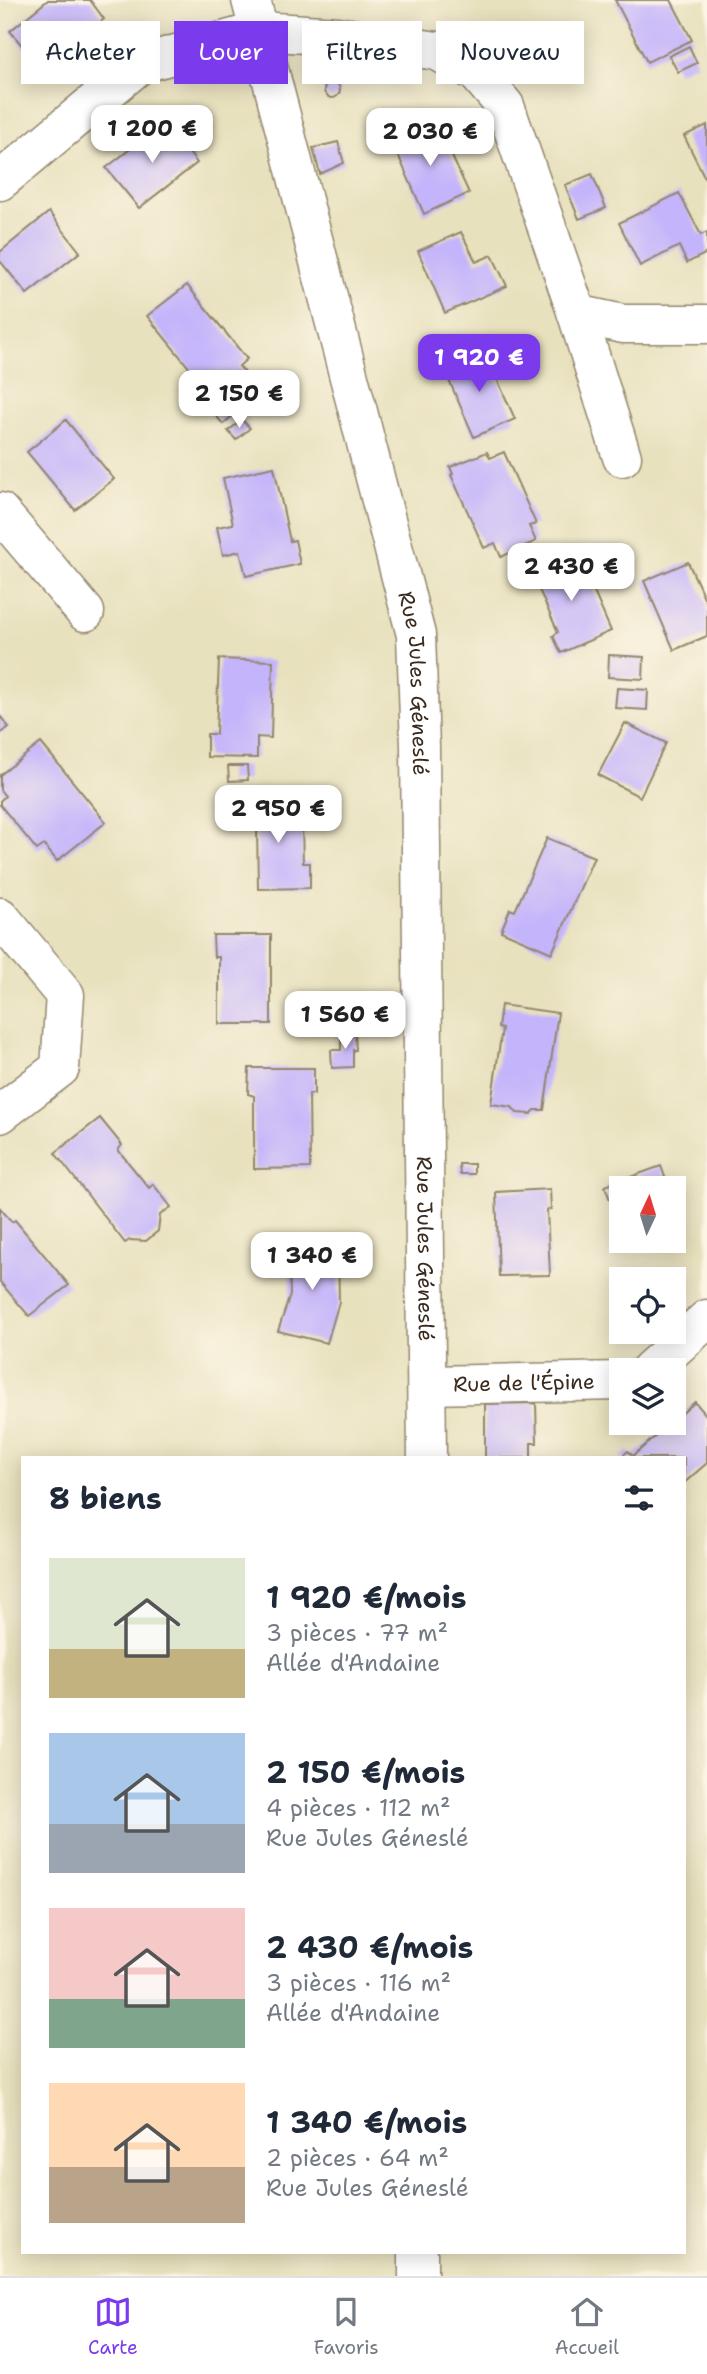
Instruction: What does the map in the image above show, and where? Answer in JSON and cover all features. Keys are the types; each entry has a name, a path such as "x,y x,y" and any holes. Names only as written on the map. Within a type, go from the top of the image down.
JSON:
{"street":[{"path":"0,181 140,64 255,15 337,36 437,51 477,72 505,106 577,314 622,457"},
{"name":"Rue Jules Géneslé","path":"255,15 416,635 420,747 428,1456"},
{"path":"577,314 623,324 707,324"},
{"path":"0,512 85,612"},
{"path":"0,916 65,995 60,1068 0,1114"},
{"path":"663,1358 707,1319"},
{"name":"Rue de l'Épine","path":"428,1385 609,1381"},
{"path":"418,2254 418,2276"}],"building":[{"path":"48,0 90,0 104,19 102,21 22,21"},
{"path":"615,0 671,0 692,40 647,62"},
{"path":"21,22 21,44 10,31"},
{"path":"689,46 697,63 678,72 669,56"},
{"path":"328,84 336,84 339,93 332,98 324,90"},
{"path":"165,122 197,163 139,208 106,168"},
{"path":"436,122 469,193 424,214 392,141"},
{"path":"707,125 707,182 684,136"},
{"path":"338,142 344,163 320,174 313,148"},
{"path":"592,174 606,208 579,219 565,185"},
{"path":"679,193 701,235 707,232 707,253 687,263 679,246 640,266 619,223"},
{"path":"49,212 80,252 27,294 0,261 0,252"},
{"path":"461,232 476,262 492,255 507,286 445,313 418,251"},
{"path":"187,285 247,359 239,366 261,391 223,424 201,398 208,391 147,316"},
{"path":"485,352 515,419 474,437 444,369"},
{"path":"66,420 114,479 75,510 27,452"},
{"path":"242,420 250,428 236,440 228,431"},
{"path":"487,452 490,458 504,452 536,524 529,526 536,541 501,557 495,543 484,548 451,475 453,474 450,467"},
{"path":"274,467 290,541 295,540 300,564 246,576 240,551 223,555 217,527 233,524 223,478"},
{"path":"577,553 611,631 561,653 553,636 558,632 532,574"},
{"path":"688,562 707,604 707,636 674,650 644,581"},
{"path":"609,655 644,657 643,679 608,677"},
{"path":"219,659 273,661 271,738 257,737 257,758 207,757 207,734 216,734"},
{"path":"617,688 648,690 647,710 615,708"},
{"path":"0,716 9,727 0,734"},
{"path":"625,723 666,743 640,797 598,775"},
{"path":"41,743 106,822 57,861 44,845 37,850 0,805 5,796 0,790 0,775"},
{"path":"228,766 247,766 248,780 229,781"},
{"path":"243,802 298,802 298,823 302,823 303,863 310,863 310,888 258,889 257,827 243,826"},
{"path":"547,838 594,857 552,953 501,931 510,909 515,911"},
{"path":"213,935 271,935 271,1024 219,1024 219,957 214,957"},
{"path":"501,1005 558,1013 544,1110 535,1110 531,1114 517,1113 512,1107 491,1104 502,1029 498,1028"},
{"path":"355,1030 353,1067 332,1068 331,1050 341,1050 341,1031"},
{"path":"249,1068 314,1068 314,1094 309,1094 310,1168 254,1169 254,1096 248,1094"},
{"path":"100,1118 122,1145 118,1150 149,1188 153,1184 171,1207 160,1215 158,1231 146,1241 130,1240 125,1243 55,1153"},
{"path":"459,1164 474,1164 474,1174 460,1174"},
{"path":"661,1166 665,1176 633,1176"},
{"path":"550,1189 551,1209 547,1210 550,1275 499,1276 496,1192"},
{"path":"0,1208 12,1222 15,1220 69,1285 29,1316 0,1282"},
{"path":"289,1246 338,1246 339,1302 327,1343 278,1331 290,1295"},
{"path":"695,1402 707,1416 707,1463 686,1481 686,1456 633,1456 657,1435 686,1435 686,1410"},
{"path":"536,1403 537,1443 531,1443 531,1456 485,1456 485,1404"}]}
